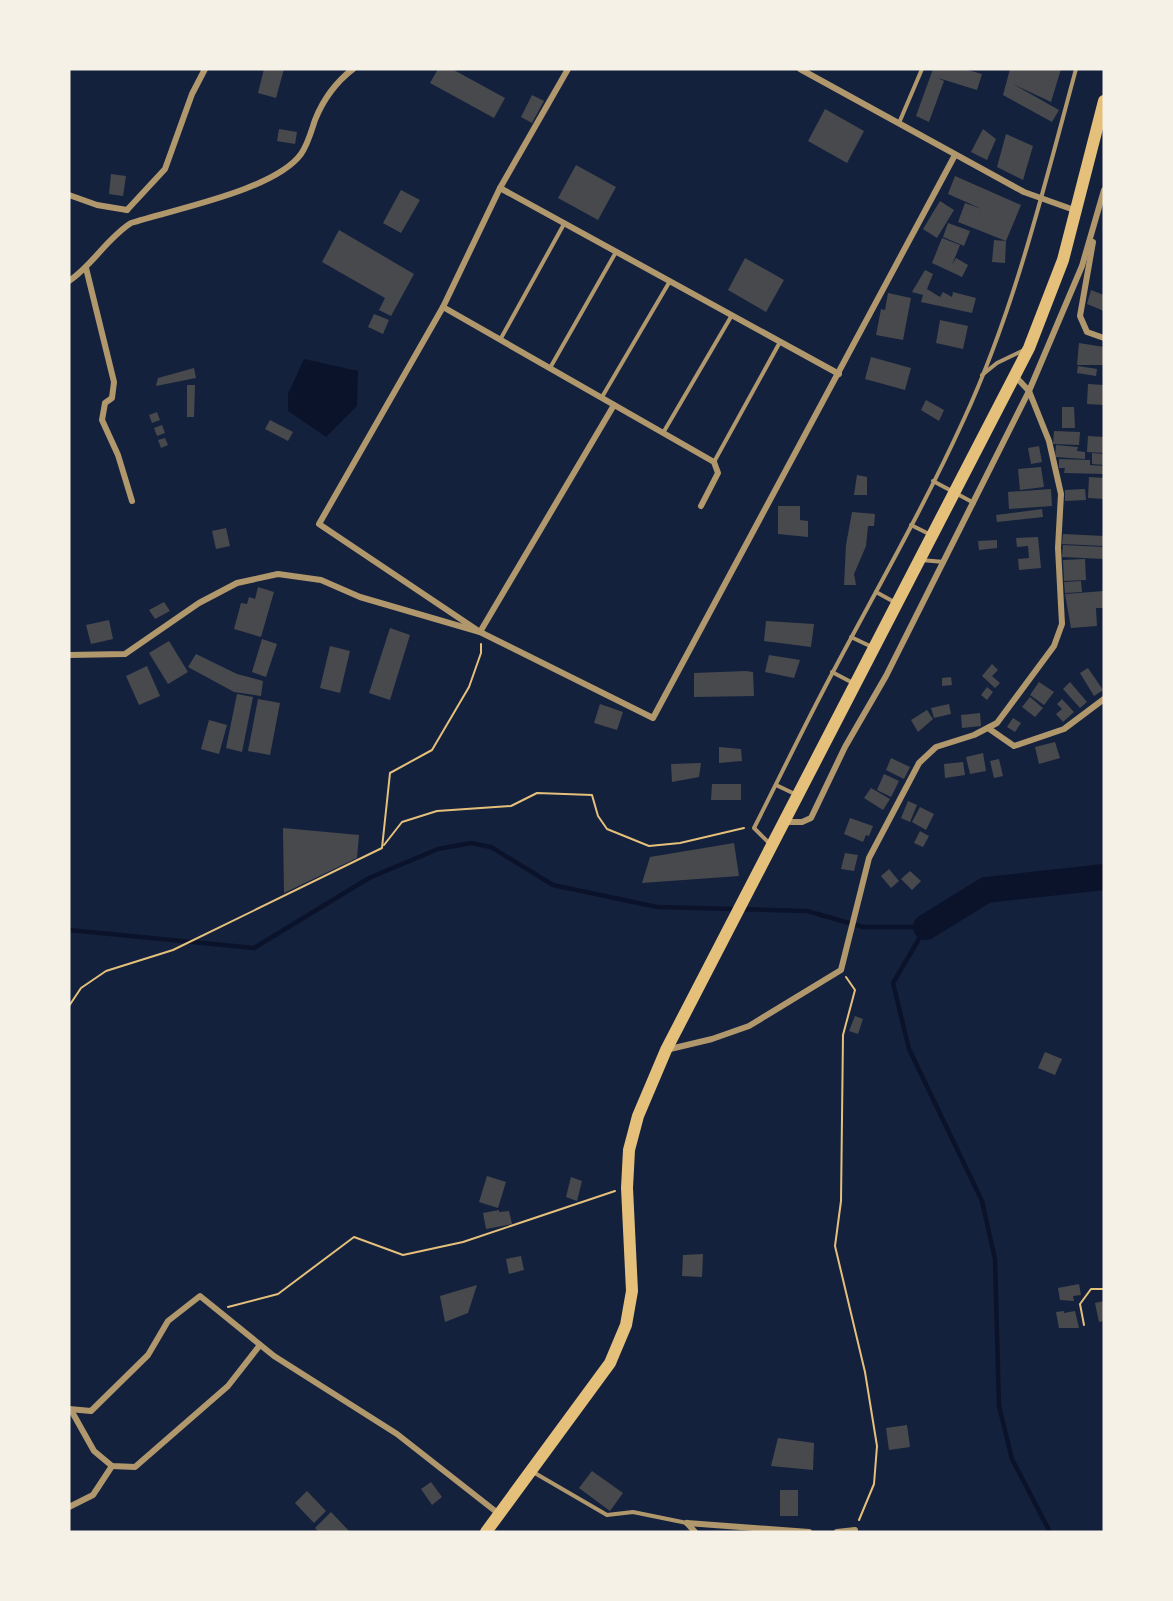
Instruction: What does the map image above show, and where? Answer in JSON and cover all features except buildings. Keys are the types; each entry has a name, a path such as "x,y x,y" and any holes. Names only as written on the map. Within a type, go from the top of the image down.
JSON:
{"highway":[{"path":"486,1532 610,1363 626,1325 632,1291 627,1188 629,1150 638,1116 666,1050 718,947 956,493 1029,348 1063,260 1099,143 1104,101"}],"street":[{"path":"127,210 165,169 192,94 205,69"},
{"path":"69,281 86,268 119,231 131,223 218,197 281,173 302,153 321,105 353,69"},
{"path":"568,69 500,188 443,307 319,524 480,632 653,718 955,155"},
{"path":"800,69 1040,199 1077,211"},
{"path":"500,188 839,374"},
{"path":"784,822 802,822 811,819 845,747 886,676 974,503 1029,391 1082,266 1104,190"},
{"path":"69,195 97,205 127,210"},
{"path":"127,210 131,223"},
{"path":"1096,222 1080,316 1088,332 1104,338"},
{"path":"86,268 114,382 112,398 105,403 102,420 118,455 132,501"},
{"path":"443,307 714,462 718,473 700,506"},
{"path":"666,1050 712,1039 749,1026 841,970 853,914 869,858 919,763 936,747 974,735 996,723 1054,646 1062,624 1058,548 1061,494 1049,441 1029,391 1015,376"},
{"path":"480,632 614,405"},
{"path":"69,655 125,654 199,603 237,583 278,574 321,580 360,597 480,632"},
{"path":"988,728 1014,746 1064,729 1104,699"},
{"path":"70,1409 91,1411 148,1355 168,1321 200,1296 220,1309 260,1345 397,1434 499,1515"},
{"path":"70,1409 94,1451 112,1466 135,1467 228,1386 260,1345"},
{"path":"69,1507 93,1495 112,1466"},
{"path":"687,1524 695,1532"},
{"path":"687,1524 808,1532"},
{"path":"837,1532 855,1530"}],"lane":[{"path":"899,124 922,69"},
{"path":"771,845 754,828 832,672 911,525 964,419 981,376 1014,287 1077,69"},
{"path":"500,339 564,224"},
{"path":"549,368 616,252"},
{"path":"602,398 670,281"},
{"path":"663,433 732,315"},
{"path":"714,462 780,342"},
{"path":"981,376 997,363 1029,348"},
{"path":"933,481 974,503"},
{"path":"911,525 933,536"},
{"path":"921,560 944,562"},
{"path":"876,592 898,604"},
{"path":"852,637 874,648"},
{"path":"832,672 856,684"},
{"path":"776,785 797,795"},
{"path":"531,1471 607,1515 633,1512 687,1524"}],"path":[{"path":"382,848 390,773 432,750 469,687 481,653 480,632"},
{"path":"69,1006 81,988 106,971 173,950 382,848 402,822 437,811 511,806 537,793 592,795 598,816 607,828 650,846 680,843 739,828 754,828"},
{"path":"841,970 855,990 843,1035 841,1201 835,1246 865,1372 878,1446 874,1484 855,1530"},
{"path":"220,1309 278,1294 354,1237 403,1255 463,1242 627,1188"},
{"path":"1084,1325 1080,1304 1091,1289 1104,1289"}],"water":[{"path":"304,359 358,371 357,406 326,437 288,411 288,394"}],"waterway":[{"path":"69,930 254,948 369,878 438,849 471,843 491,847 553,885 657,907 807,911 863,927 926,927"},
{"path":"926,927 986,890 1104,877"},
{"path":"926,927 893,983 909,1049 982,1201 995,1259 999,1406 1012,1459 1050,1532"}]}
